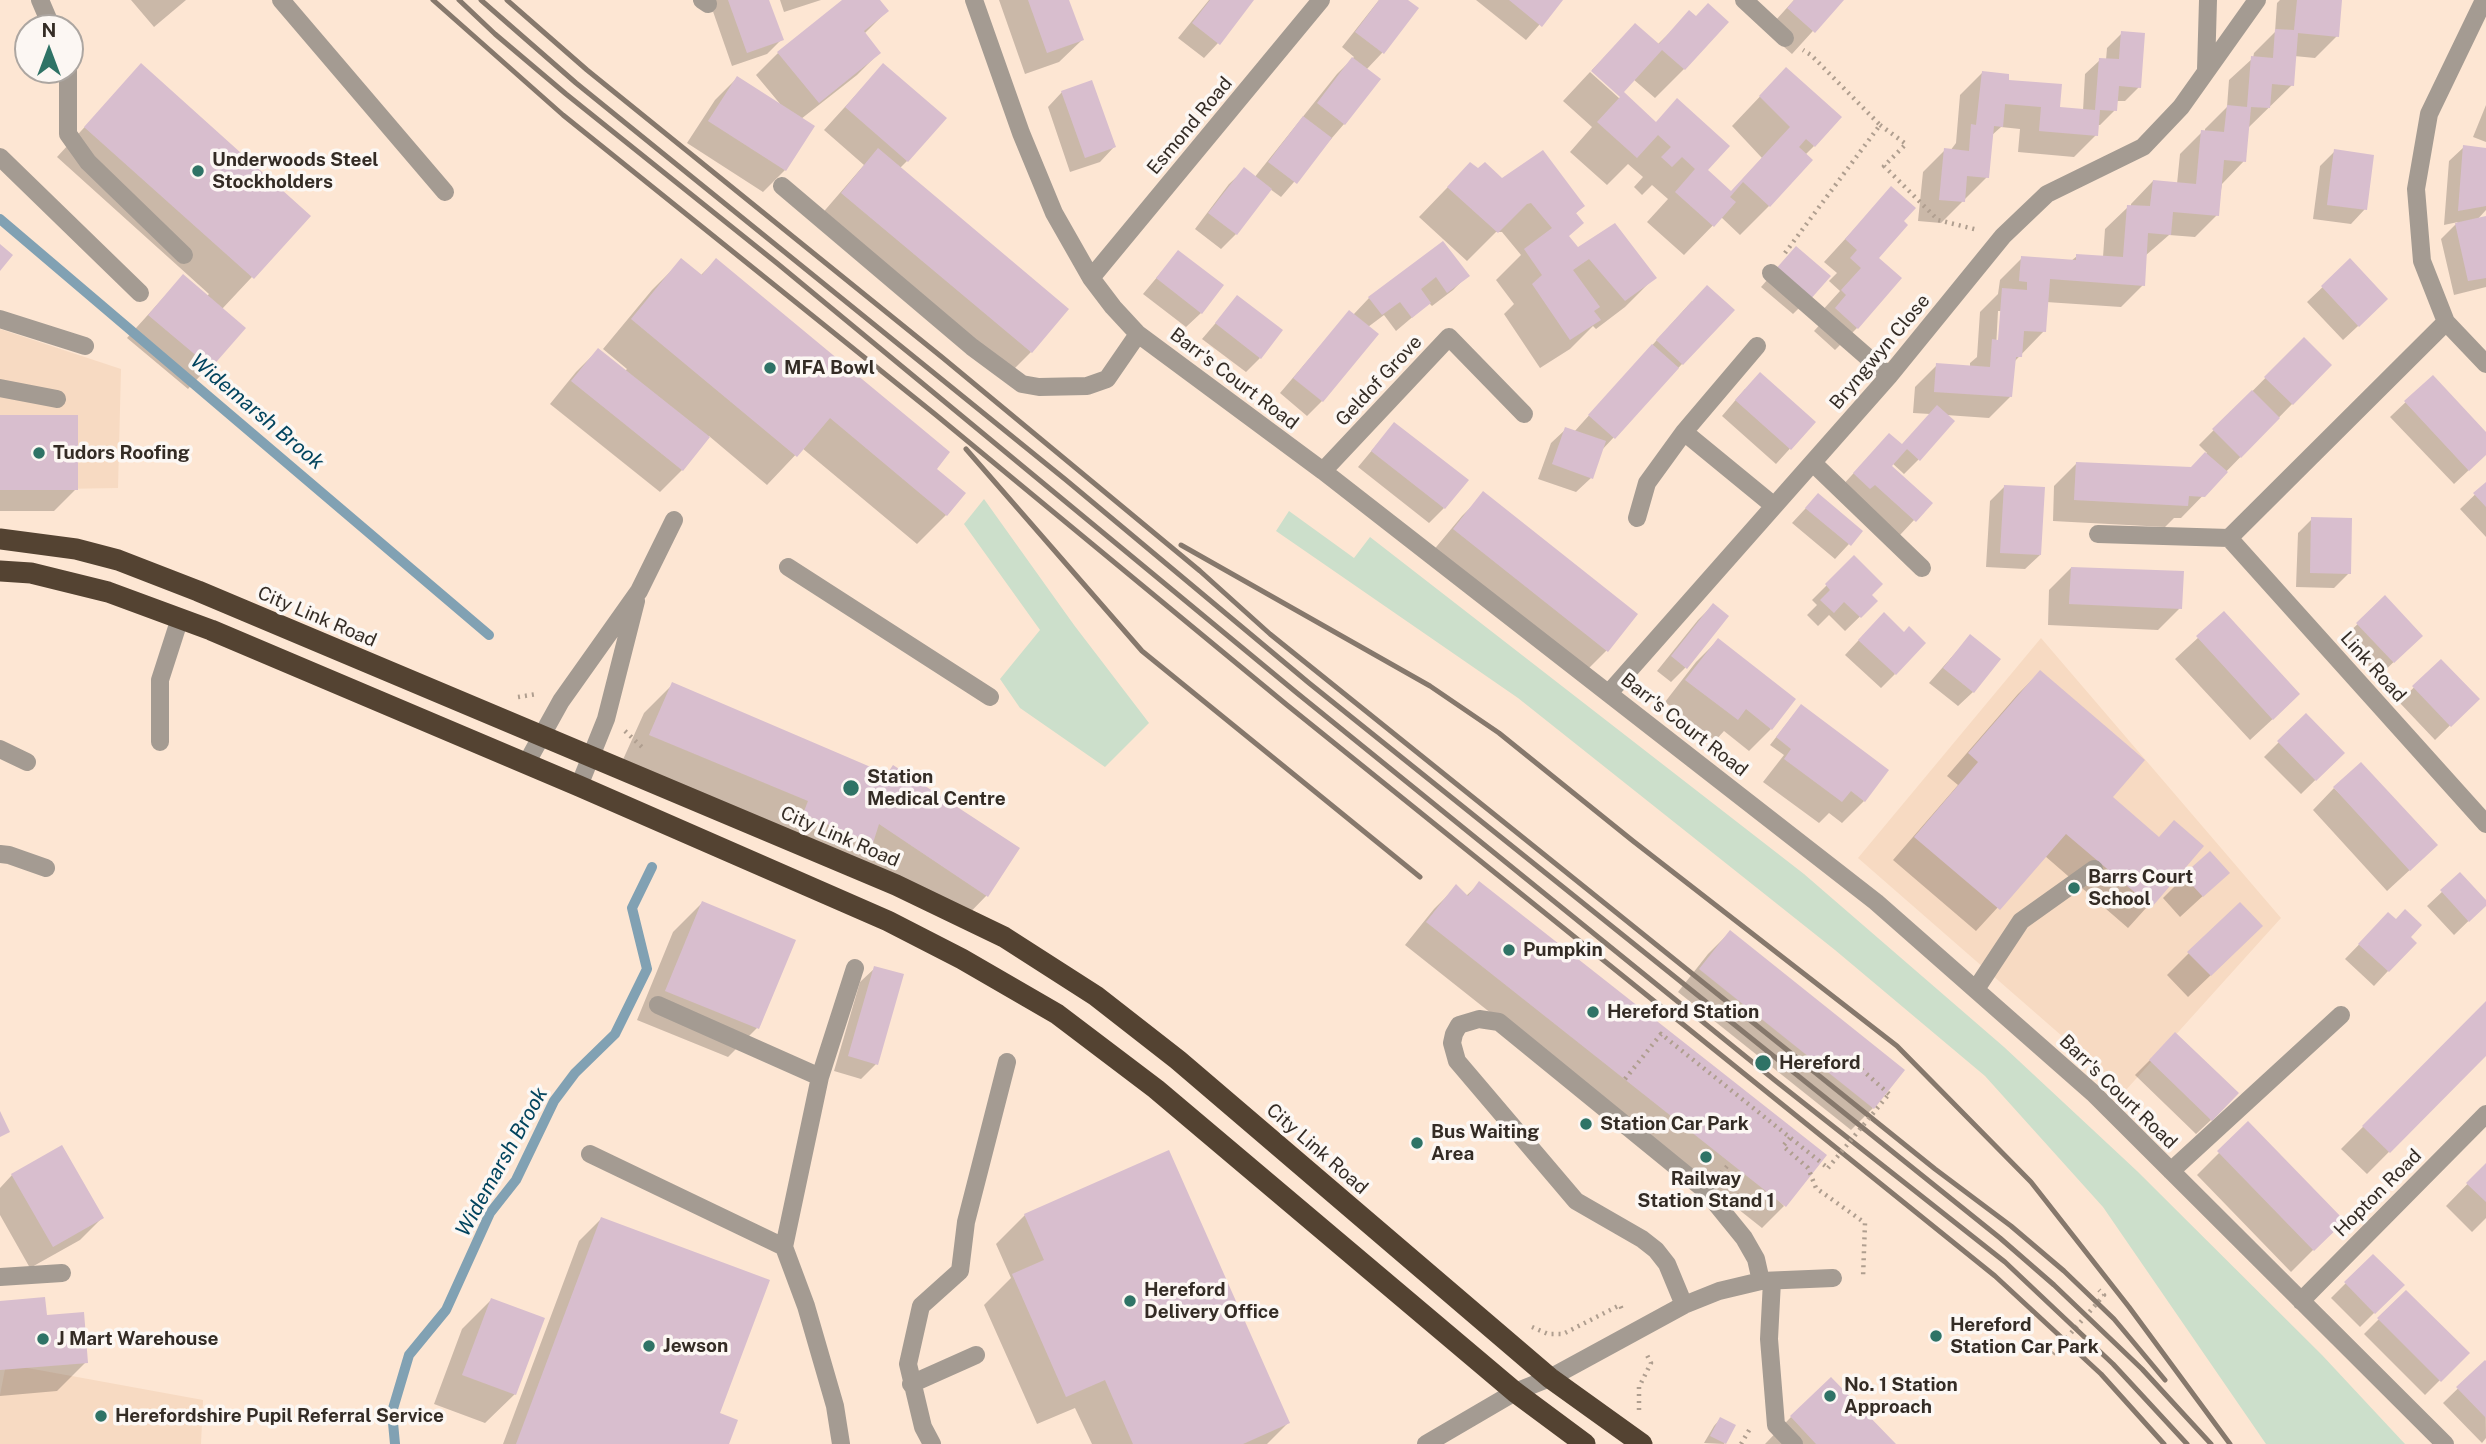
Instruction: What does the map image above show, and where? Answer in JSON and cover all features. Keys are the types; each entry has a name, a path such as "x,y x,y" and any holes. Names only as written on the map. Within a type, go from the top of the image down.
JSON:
{"highway":[{"name":"City Link Road","path":"0,539 76,549 118,560 198,591 895,885 1004,937 1096,996 1178,1060 1550,1378 1642,1444"},
{"path":"0,571 31,573 69,581 180,618 579,786 888,921 962,959 1057,1014 1156,1089 1515,1392 1585,1444"}],"street":[{"path":"281,0 445,192"},
{"name":"Barr's Court Road","path":"974,0 1021,133 1054,214 1091,278 1112,307 1138,334 1323,471 1875,902 2093,1093 2445,1444"},
{"name":"Esmond Road","path":"1091,278 1321,0"},
{"path":"1744,0 1785,38"},
{"path":"2206,70 2208,0"},
{"name":"Bryngwyn Close","path":"1609,694 1889,376 2003,236 2047,194 2143,147 2180,107 2258,0"},
{"path":"2484,0 2429,114 2416,189 2421,261 2446,322 2486,364"},
{"path":"68,84 68,134 88,162 184,255"},
{"path":"0,157 140,293"},
{"path":"782,186 972,347 1022,384 1039,387 1087,386 1107,379 1138,334"},
{"path":"1770,273 1889,376"},
{"path":"0,319 85,346"},
{"path":"2098,534 2228,538 2446,322"},
{"name":"Geldof Grove","path":"1323,471 1449,337 1524,414"},
{"path":"1637,518 1647,483 1684,432 1757,346"},
{"path":"0,388 57,399"},
{"path":"1684,432 1773,505"},
{"path":"1813,463 1922,568"},
{"path":"526,764 561,701 639,591 674,520"},
{"name":"Link Road","path":"2228,538 2486,824"},
{"path":"788,567 990,697"},
{"path":"579,786 606,719 639,591"},
{"path":"160,742 160,680 180,618"},
{"path":"0,749 27,762"},
{"path":"0,854 46,868"},
{"path":"1976,989 2021,921 2094,869"},
{"path":"841,1444 835,1406 810,1318 784,1247 820,1077 855,968"},
{"path":"658,1004 820,1077"},
{"path":"2171,1171 2341,1015"},
{"path":"1684,1305 1667,1264 1656,1250 1576,1200 1457,1061 1452,1043 1459,1025 1479,1019 1499,1023 1705,1190 1744,1238 1767,1281 1776,1425 1794,1444"},
{"path":"932,1444 923,1427 908,1364 921,1306 960,1271 967,1222 1007,1062"},
{"name":"Hopton Road","path":"2301,1301 2486,1114"},
{"path":"590,1154 784,1247"},
{"path":"0,1277 62,1273"},
{"path":"1426,1444 1515,1392 1550,1378 1684,1305 1719,1291 1767,1281 1833,1278"},
{"path":"911,1384 976,1355"}],"path":[{"path":"1785,38 1811,55 1880,125 1906,144 1884,166 1938,220 2003,236"},
{"path":"1770,273 1880,125"},
{"path":"1625,1079 1661,1034 1828,1168 1889,1094 1851,1060"},
{"path":"1790,1138 1783,1146 1808,1168 1816,1188 1864,1223 1863,1278"},
{"path":"2043,1349 2051,1356 2104,1295 2099,1290"}],"shaded area":[{"path":"0,329 121,369 118,488 0,490"},
{"name":"Barrs Court School","path":"2041,638 2281,918 2125,1091 1858,858"},
{"name":"Herefordshire Pupil Referral Service","path":"6,1364 203,1400 201,1444 0,1444 0,1395"}],"green space":[{"path":"984,499 1074,625 1149,723 1105,767 1020,708 1000,679 1040,630 964,524"},
{"path":"1289,511 1354,558 1370,537 1804,874 2004,1047 2137,1171 2322,1355 2405,1444 2266,1444 2103,1207 1985,1076 1835,950 1518,698 1276,531"}],"building":[{"path":"728,0 769,0 784,40 747,53"},
{"path":"842,0 880,0 889,11 864,31 881,53 819,103 777,52"},
{"path":"1028,0 1069,0 1084,40 1047,53"},
{"path":"1210,0 1254,0 1220,45 1192,23"},
{"path":"1379,0 1408,0 1419,8 1384,54 1355,32"},
{"path":"1509,0 1563,0 1542,27"},
{"path":"1794,0 1844,0 1815,33 1787,8"},
{"path":"2297,0 2342,0 2339,37 2298,33 2294,86 2272,84 2270,108 2251,107 2246,162 2224,160 2219,216 2173,212 2171,235 2148,233 2145,286 2050,279 2046,332 2024,331 2022,357 2016,357 2012,397 1934,392 1936,363 1990,367 1992,339 1998,340 2002,288 2027,290 2027,282 2019,281 2021,256 2076,260 2076,254 2123,257 2127,205 2150,206 2153,180 2196,184 2201,130 2224,132 2227,105 2247,107 2251,56 2273,58 2275,29 2294,30"},
{"path":"1708,3 1729,22 1685,70 1662,50 1624,92 1656,122 1677,98 1730,146 1708,170 1731,191 1790,127 1759,96 1786,67 1842,117 1815,147 1806,139 1799,147 1813,160 1770,207 1743,182 1730,197 1736,202 1714,227 1675,192 1695,169 1682,157 1672,167 1661,157 1671,147 1658,135 1637,158 1597,122 1620,97 1591,71 1635,23 1659,44 1689,10 1696,16"},
{"path":"2121,31 2145,33 2141,88 2119,86 2117,111 2100,110 2098,136 2039,131 2041,107 2005,104 2003,127 1994,126 1989,178 1967,176 1965,202 1939,200 1944,148 1969,151 1971,124 1976,125 1982,71 2009,74 2009,80 2062,84 2060,107 2095,110 2099,58 2119,59"},
{"path":"1352,57 1381,79 1345,125 1317,103"},
{"name":"Underwoods Steel Stockholders","path":"141,63 311,216 254,279 84,127"},
{"path":"883,63 947,118 908,162 845,107"},
{"path":"737,76 815,126 786,171 708,121"},
{"path":"1092,80 1116,147 1085,158 1061,91"},
{"path":"1303,116 1332,138 1297,184 1268,162"},
{"path":"2463,145 2486,148 2486,206 2458,211"},
{"path":"878,148 1069,309 1032,353 841,193"},
{"path":"2334,149 2374,155 2367,210 2327,205"},
{"path":"1543,150 1585,206 1576,213 1584,223 1569,236 1578,247 1615,223 1657,278 1625,301 1589,259 1573,270 1600,307 1594,311 1601,320 1570,340 1532,284 1542,275 1524,249 1552,228 1531,203 1498,233 1447,187 1470,162 1478,168 1485,162 1502,178"},
{"path":"1244,167 1272,189 1237,235 1208,213"},
{"path":"1891,186 1916,208 1904,221 1908,225 1879,258 1902,278 1858,329 1835,308 1846,295 1841,290 1861,268 1850,258 1857,250 1845,239"},
{"path":"2486,216 2486,278 2468,281 2455,223"},
{"path":"1443,241 1470,276 1447,293 1436,277 1421,289 1431,303 1412,318 1400,302 1382,315 1368,297"},
{"path":"0,244 13,255 0,271"},
{"path":"1796,246 1831,276 1809,301 1774,271"},
{"path":"1178,250 1224,285 1202,314 1156,278"},
{"name":"MFA Bowl","path":"681,258 702,275 716,258 950,452 937,469 966,493 947,516 830,418 797,457 631,319"},
{"path":"2350,258 2388,299 2359,327 2321,286"},
{"path":"183,274 246,328 211,368 148,315"},
{"path":"1707,285 1735,310 1683,365 1656,340"},
{"path":"1237,295 1283,330 1261,359 1215,323"},
{"path":"1349,310 1379,334 1323,402 1293,378"},
{"path":"2304,337 2332,365 2293,405 2264,377"},
{"path":"1652,344 1679,368 1615,439 1588,415"},
{"path":"598,348 710,437 683,471 571,381"},
{"path":"1760,372 1816,422 1791,450 1735,400"},
{"path":"2433,375 2486,432 2486,455 2469,471 2404,401"},
{"path":"2252,390 2280,418 2241,458 2212,429"},
{"path":"1937,405 1955,421 1920,461 1907,449 1892,466 1933,503 1916,522 1875,485 1870,489 1853,473 1889,433 1902,444"},
{"name":"Tudors Roofing","path":"0,415 78,415 78,490 0,490"},
{"path":"1394,422 1469,480 1445,509 1371,451"},
{"path":"1565,427 1606,441 1593,479 1552,464"},
{"path":"2205,452 2228,472 2205,497 2189,496 2188,506 2074,500 2076,462 2191,467"},
{"path":"2486,482 2486,507 2473,493"},
{"path":"2004,485 2045,487 2041,555 2000,553"},
{"path":"1483,491 1638,614 1608,652 1453,529"},
{"path":"1818,493 1863,531 1851,546 1805,508"},
{"path":"2311,517 2352,518 2351,574 2310,573"},
{"path":"1854,555 1883,584 1872,595 1878,601 1861,618 1844,602 1834,613 1820,600 1830,590 1825,584"},
{"path":"2071,567 2184,571 2182,609 2069,604"},
{"path":"2385,595 2423,636 2394,663 2356,623"},
{"path":"1713,603 1729,616 1687,669 1671,656"},
{"path":"2224,611 2300,694 2273,720 2196,636"},
{"path":"1884,612 1904,632 1909,626 1926,643 1896,675 1858,640"},
{"path":"1970,634 2001,659 1974,693 1943,668"},
{"path":"1718,638 1796,699 1772,730 1746,709 1738,720 1685,680"},
{"path":"2441,659 2480,699 2451,727 2412,686"},
{"path":"2040,670 2145,760 2113,797 2159,837 2174,820 2204,846 2152,907 2066,834 2000,910 1914,837 1978,762 1968,753"},
{"name":"Station Medical Centre","path":"672,682 887,774 893,765 1020,848 988,897 879,824 873,843 803,814 808,801 649,735"},
{"path":"1801,704 1889,770 1865,802 1851,791 1842,802 1784,759 1791,749 1776,737"},
{"path":"2306,713 2345,753 2316,781 2277,741"},
{"path":"2361,762 2438,845 2410,871 2333,787"},
{"path":"2210,851 2230,873 2203,897 2183,875"},
{"path":"2460,872 2486,900 2486,906 2469,922 2440,890"},
{"name":"Hereford Station","path":"1479,881 1827,1155 1786,1207 1426,922 1456,884 1468,896"},
{"path":"702,901 796,940 759,1029 665,991"},
{"path":"2240,902 2263,926 2211,976 2187,952"},
{"path":"2405,909 2422,925 2411,937 2417,943 2389,972 2358,944 2388,912 2396,919"},
{"path":"1730,930 1905,1070 1874,1109 1699,969"},
{"path":"874,966 904,974 878,1065 848,1056"},
{"path":"2486,1001 2486,1056 2390,1153 2362,1126"},
{"path":"2175,1032 2239,1093 2212,1121 2149,1060"},
{"path":"0,1111 10,1132 0,1137"},
{"path":"2248,1121 2345,1221 2314,1251 2217,1151"},
{"path":"62,1145 104,1218 53,1247 11,1174"},
{"name":"Hereford Delivery Office","path":"1169,1150 1290,1423 1243,1444 1133,1444 1105,1380 1066,1397 1012,1274 1044,1260 1024,1214"},
{"path":"2486,1163 2486,1202 2466,1183"},
{"name":"Jewson","path":"601,1217 770,1280 720,1413 738,1420 729,1444 516,1444"},
{"path":"2373,1254 2405,1285 2375,1314 2344,1282"},
{"path":"2406,1290 2470,1353 2441,1382 2377,1318"},
{"name":"J Mart Warehouse","path":"45,1297 47,1315 84,1312 88,1363 0,1370 0,1301"},
{"path":"491,1298 545,1318 516,1395 462,1375"},
{"path":"2486,1361 2486,1418 2456,1387"},
{"name":"No. 1 Station Approach","path":"1831,1377 1896,1444 1816,1444 1790,1416"},
{"path":"1720,1417 1736,1425 1726,1444 1710,1436"}],"waterway":[{"name":"Widemarsh Brook","path":"0,219 489,635"},
{"name":"Widemarsh Brook","path":"395,1444 392,1412 409,1355 446,1310 490,1213 516,1180 554,1101 575,1073 615,1034 647,969 632,908 652,867"}],"railway":[{"path":"433,0 563,115 936,415 1287,705 1995,1276 2101,1374 2164,1444"},
{"path":"459,0 566,94 778,264 1297,693 1777,1082 2005,1262 2113,1364 2187,1444"},
{"path":"481,0 576,83 1066,480 1309,683 2000,1238 2142,1369 2211,1444"},
{"path":"507,0 587,70 943,358 1200,571 1270,634 1935,1169 2011,1226 2064,1271 2114,1319 2165,1380"},
{"path":"966,449 1142,651 1420,877"},
{"path":"1181,545 1430,686 1499,733 1897,1046 2031,1182 2129,1307 2230,1444"}],"place":[{"name":"Underwoods Steel Stockholders","path":"198,171"},
{"name":"MFA Bowl","path":"770,368"},
{"name":"Tudors Roofing","path":"39,453"},
{"name":"Station Medical Centre","path":"851,788"},
{"name":"Barrs Court School","path":"2074,888"},
{"name":"Pumpkin","path":"1509,950"},
{"name":"Hereford Station","path":"1593,1012"},
{"name":"Hereford","path":"1763,1063"},
{"name":"Station Car Park","path":"1586,1124"},
{"name":"Bus Waiting Area","path":"1417,1143"},
{"name":"Railway Station Stand 1","path":"1706,1157"},
{"name":"Hereford Delivery Office","path":"1130,1301"},
{"name":"Hereford Station Car Park","path":"1936,1336"},
{"name":"J Mart Warehouse","path":"43,1339"},
{"name":"Jewson","path":"649,1346"},
{"name":"No. 1 Station Approach","path":"1830,1396"},
{"name":"Herefordshire Pupil Referral Service","path":"101,1416"}]}
